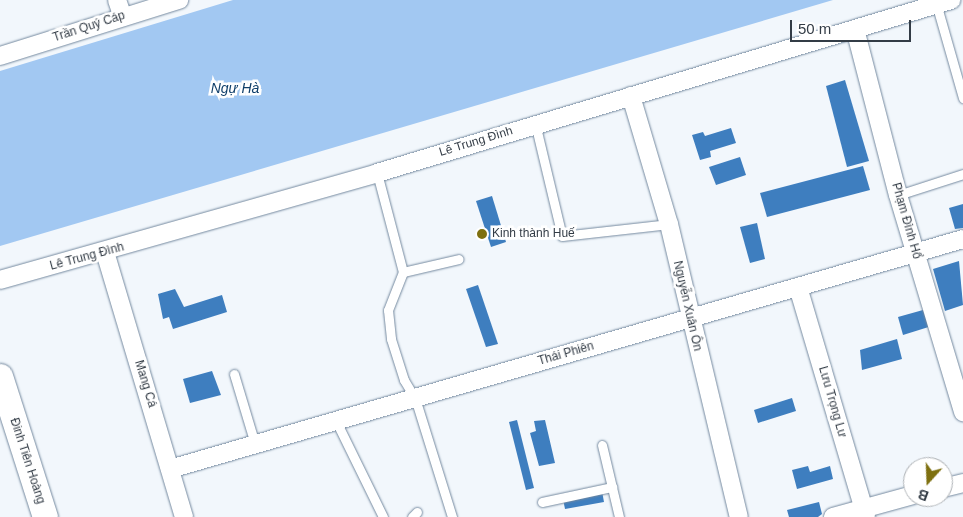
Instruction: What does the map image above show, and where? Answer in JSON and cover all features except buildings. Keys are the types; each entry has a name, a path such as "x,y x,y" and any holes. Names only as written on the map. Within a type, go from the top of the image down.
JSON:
{"main road":[{"name":"Đinh Tiên Hoàng","path":"0,376 45,517"}],"street":[{"name":"Trần Quý Cáp","path":"0,56 120,8 179,0"},
{"name":"Lê Trung Đình","path":"0,280 105,252 378,173 943,2"},
{"name":"Phạm Đình Hổ","path":"855,29 898,195 963,412"},
{"name":"Nguyễn Xuân Ôn","path":"631,96 669,224 689,318 739,517"},
{"name":"Thái Phiên","path":"170,469 963,239"},
{"name":"Mang Cá","path":"105,252 184,517"},
{"name":"Lưu Trọng Lư","path":"798,287 864,512"},
{"path":"833,517 864,512 903,498"}],"lane":[{"path":"943,2 963,98"},
{"path":"535,124 562,236 669,224"},
{"path":"378,173 403,272 388,310 391,339 404,380 415,398 452,517"},
{"path":"898,195 963,174"},
{"path":"403,272 459,258"},
{"path":"234,374 255,444"},
{"path":"336,420 383,517"},
{"path":"602,446 619,517"},
{"path":"542,502 612,487"}],"water":[{"name":"Ngự Hà","path":"233,0 833,0 0,246 0,71"}],"place":[{"name":"Kinh thành Huế","path":"482,234"}]}
